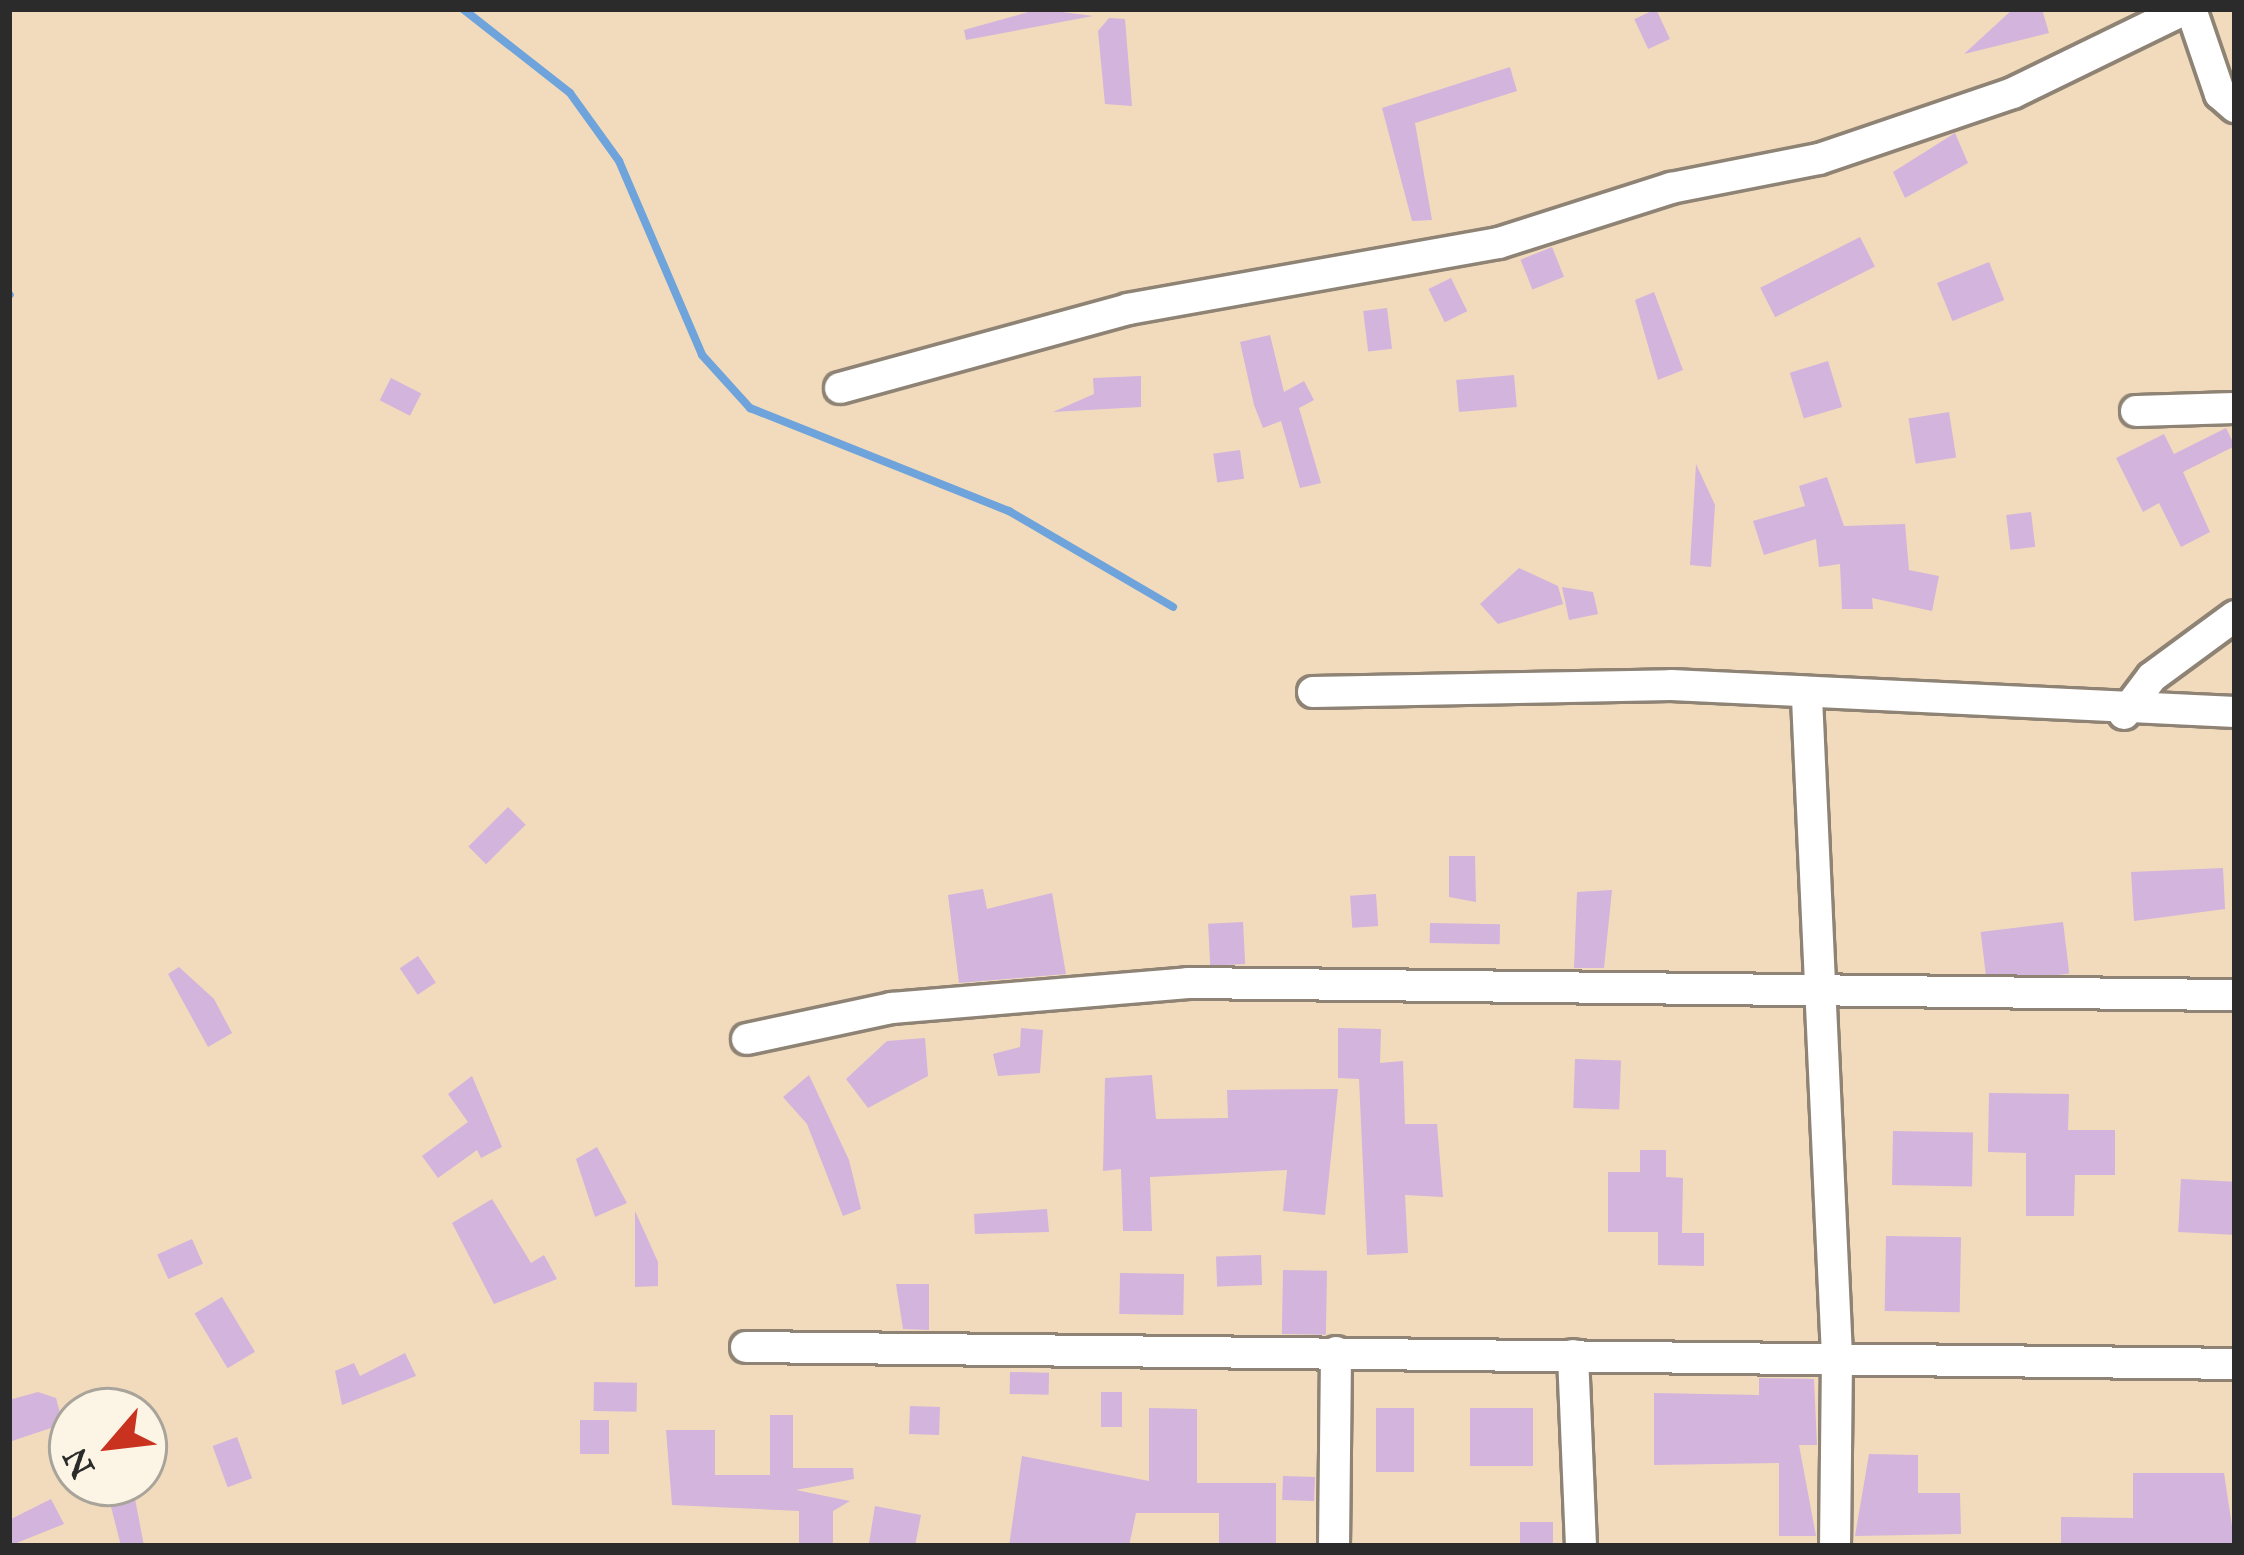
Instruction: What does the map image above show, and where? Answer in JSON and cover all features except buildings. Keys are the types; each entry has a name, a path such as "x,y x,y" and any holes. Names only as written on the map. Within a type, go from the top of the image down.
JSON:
{"street":[{"path":"840,388 1128,309 1480,247 1671,188 1819,159 2013,93 2188,9 2219,94 2235,106"},
{"path":"2136,411 2235,408"},
{"path":"2124,714 2152,676 2235,616"},
{"path":"1313,692 1671,685 1807,698 2124,714 2235,712"},
{"path":"1807,698 1838,1357 1835,1546"},
{"path":"747,1040 892,1008 1188,983 2235,995"},
{"path":"746,1347 2235,1364"},
{"path":"1334,1546 1336,1352"},
{"path":"1573,1355 1582,1546"}],"waterway":[{"path":"463,9 570,93 619,161 702,355 750,408 1009,511 1173,607"}]}
